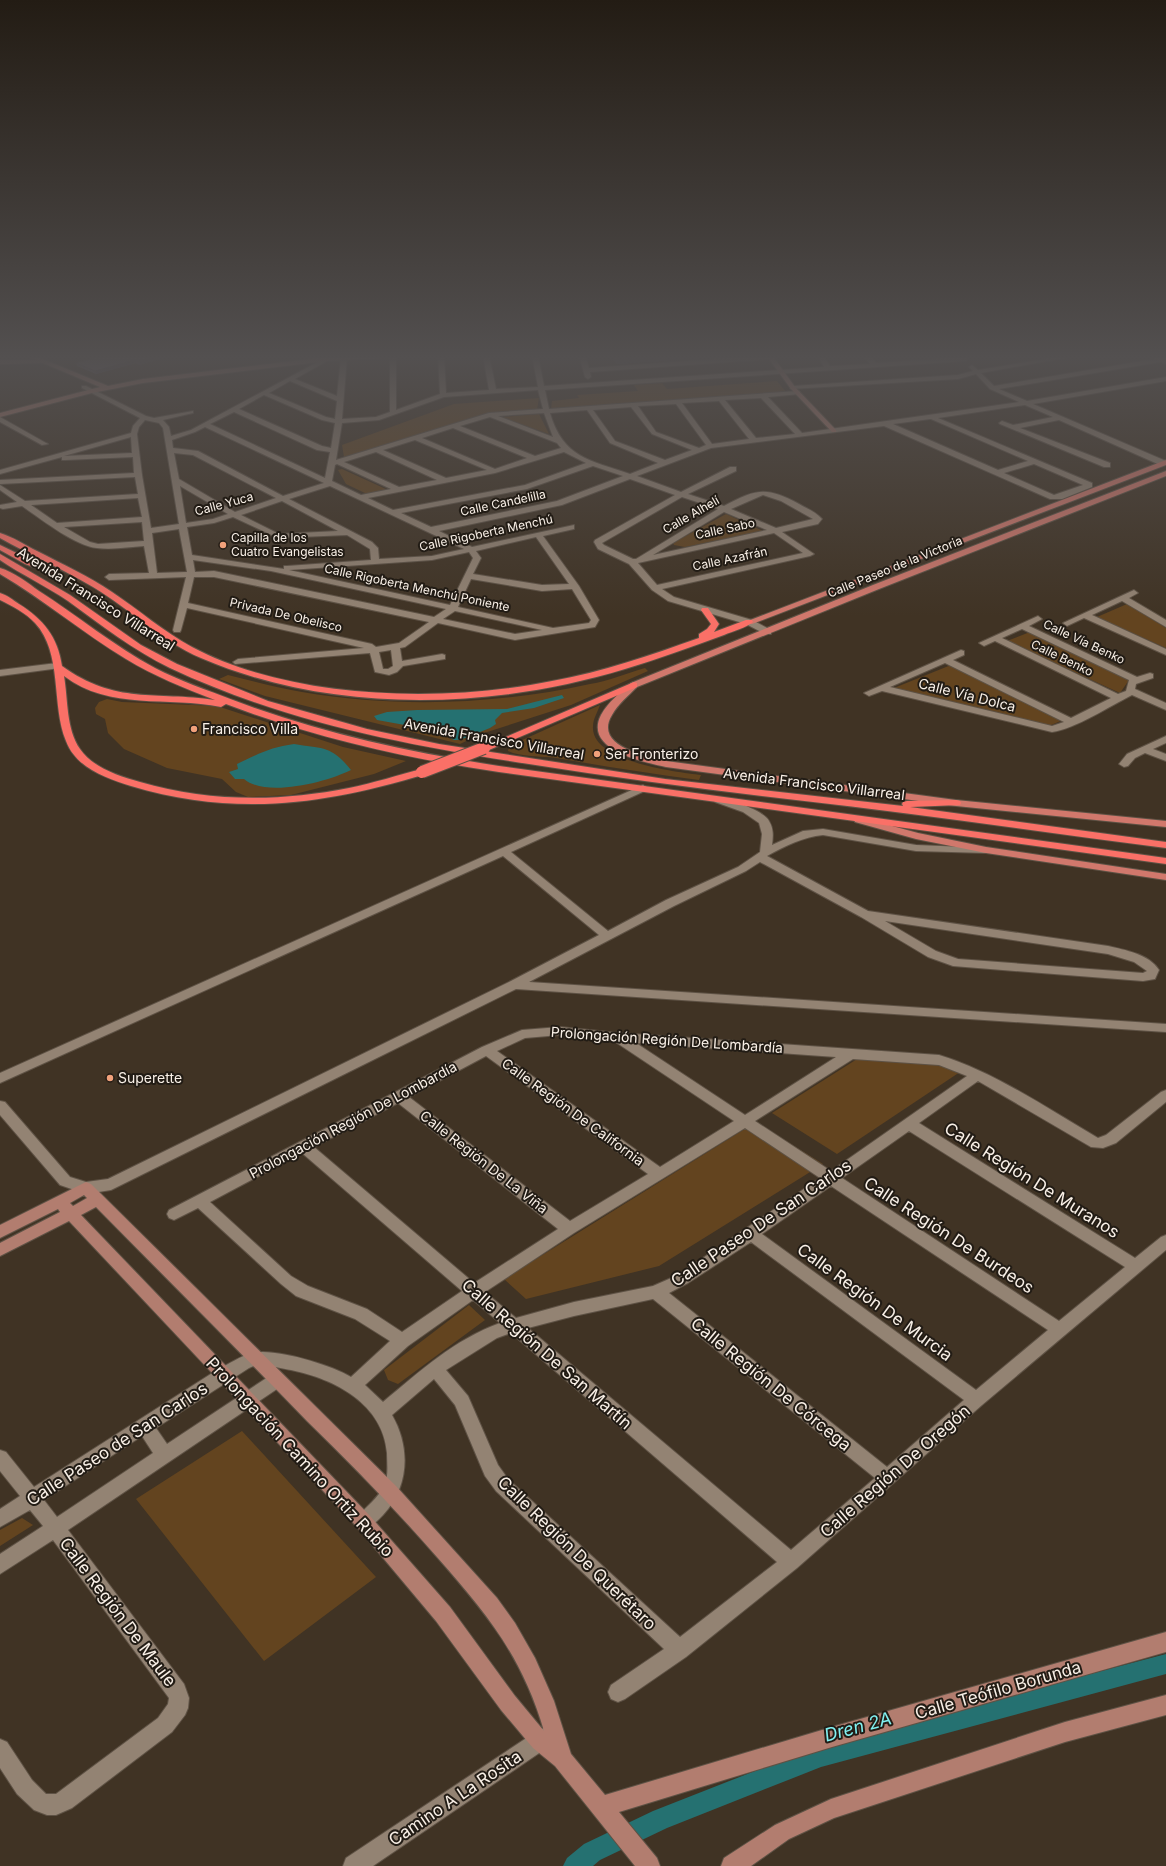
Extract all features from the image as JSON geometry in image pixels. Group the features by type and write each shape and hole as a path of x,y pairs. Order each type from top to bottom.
{"highway":[{"path":"0,535 110,595 158,631 203,656 259,677 296,686 333,691 423,696 497,693 595,675 686,646 749,622"},
{"path":"0,547 28,562 110,595"},
{"name":"Avenida Francisco Villarreal","path":"0,556 23,572 68,596 113,630 156,656 227,688 303,715 366,732 432,746 665,782 870,805 1166,845"},
{"name":"Avenida Francisco Villarreal","path":"0,571 42,596 114,647 141,664 172,680 265,715 356,742 399,751 516,770 719,800 1166,861"},
{"path":"2,597 38,622 46,632 53,646 64,720 71,742 79,755 97,769 135,785 198,799 238,802 278,802 357,790 385,784 422,772 485,748 634,685"},
{"path":"686,646 714,628 715,624 713,619 706,610"},
{"path":"57,666 82,684 106,693 129,698 213,703 265,715"},
{"path":"870,805 956,803"}],"main road":[{"name":"Calle Paseo de la Victoria","path":"749,622 1165,462"},
{"name":"Calle Paseo de la Victoria","path":"634,685 768,632 883,584 1166,473"},
{"path":"634,685 610,707 603,722 602,732 608,741 630,755 645,760 720,772 956,803 1166,824"},
{"path":"858,820 916,836 986,850 1166,877"}],"street":[{"path":"0,472 105,442"},
{"path":"135,442 138,475 148,531 148,543 153,575"},
{"path":"169,442 191,573 177,630"},
{"path":"241,442 328,484 360,497 471,549 477,558 452,609 439,620 395,648 379,650 379,672 392,671 397,668 399,664 442,657"},
{"path":"307,442 320,448 333,450"},
{"path":"328,484 334,463 333,450 334,442"},
{"path":"334,463 402,442"},
{"path":"425,442 495,471"},
{"path":"493,442 535,459"},
{"path":"560,442 565,449 594,463 680,495 724,509 775,531"},
{"path":"612,442 665,463"},
{"path":"676,442 698,450"},
{"path":"707,442 710,446"},
{"name":"Calle Candelilla","path":"430,530 559,503 710,446 744,442"},
{"path":"926,442 1053,497 1059,497 1087,486 1088,484 991,442"},
{"path":"1051,442 1107,464"},
{"path":"1117,442 1165,462"},
{"path":"360,497 495,471 565,449"},
{"path":"170,450 195,453 347,532 374,548 375,562"},
{"path":"376,450 446,481"},
{"path":"44,459 136,455"},
{"path":"998,473 1036,461"},
{"path":"334,463 397,489"},
{"path":"393,512 527,487 594,463"},
{"path":"733,470 680,495 598,542 601,547 636,561 655,588 671,599 749,622 768,632"},
{"path":"0,482 138,475"},
{"path":"176,481 235,515 278,536 347,532"},
{"name":"Calle Yuca","path":"148,531 200,524 235,515 328,484"},
{"path":"0,487 55,525 88,544 98,546 148,543"},
{"name":"Calle Alhelí","path":"636,561 724,509 757,494 772,495 815,516"},
{"path":"3,507 23,502 141,496"},
{"name":"Calle Sabo","path":"636,561 815,522 818,519 815,516"},
{"path":"55,525 146,519"},
{"name":"Calle Rigoberta Menchú","path":"214,574 432,558 571,527"},
{"name":"Calle Azafrán","path":"655,588 810,554 775,531"},
{"name":"Calle Rigoberta Menchú Poniente","path":"109,577 191,573 214,574 515,637 588,626 594,623 595,620 575,586 539,535"},
{"path":"666,544 683,551"},
{"name":"Calle Rigoberta Menchú Poniente","path":"188,557 269,569 558,631"},
{"path":"269,569 270,585"},
{"path":"468,576 542,588 575,586"},
{"path":"1067,623 1134,593"},
{"path":"1123,598 1166,624"},
{"name":"Privada De Obelisco","path":"184,605 379,650"},
{"path":"1084,615 1166,652"},
{"name":"Calle Vía Benko","path":"984,643 1038,620"},
{"name":"Calle Vía Benko","path":"1022,626 1136,680"},
{"name":"Calle Benko","path":"995,638 1118,698"},
{"path":"395,648 399,664"},
{"name":"Privada De Obelisco","path":"238,662 379,650"},
{"name":"Calle Vía Dolca","path":"869,693 961,653"},
{"name":"Calle Vía Dolca","path":"946,660 1072,722"},
{"path":"0,673 57,666"},
{"path":"1131,691 1131,683 1150,676"},
{"name":"Calle Vía Dolca","path":"881,688 1046,729 1059,728 1072,722"},
{"path":"1072,722 1131,691 1163,703"},
{"path":"1124,764 1131,756 1166,739"},
{"path":"1146,750 1166,758"},
{"path":"0,1078 643,788"},
{"path":"719,800 747,810 764,820 768,834 762,855"},
{"path":"0,1250 65,1208 111,1184 516,984 670,903 742,869 762,855 796,837 807,833 823,832 916,848 986,850"},
{"path":"504,852 607,936"},
{"path":"762,855 932,954 957,963 1143,977 1151,976 1153,970 1137,958 1108,950 865,914"},
{"path":"516,984 1166,1028"},
{"name":"Prolongación Región De Lombardía","path":"174,1214 487,1050 522,1034 533,1032 560,1031 619,1037 851,1054 915,1057 939,1060 956,1064 978,1075 1096,1143 1103,1143 1111,1139 1166,1094"},
{"name":"Calle Región De Burdeos","path":"619,1037 744,1122 1060,1330"},
{"name":"Calle Región De California","path":"487,1050 658,1173"},
{"path":"353,1385 402,1341 474,1291 569,1228 744,1122 851,1054"},
{"name":"Calle Paseo De San Carlos","path":"383,1414 434,1368 492,1333 513,1325 574,1309 656,1292 683,1279 751,1234 978,1075"},
{"name":"Calle Región De La Viña","path":"399,1096 569,1228"},
{"path":"0,1106 65,1181 92,1194 390,1492 432,1537 497,1612 515,1641 534,1676 547,1734"},
{"name":"Calle Región De Muranos","path":"909,1124 1136,1266"},
{"name":"Calle Región De San Martín","path":"304,1146 791,1562"},
{"path":"65,1181 65,1208"},
{"path":"200,1201 286,1280 302,1291 361,1314 379,1324 402,1341"},
{"path":"0,1232 65,1208"},
{"name":"Prolongación Camino Ortiz Rubio","path":"65,1208 364,1522 443,1614 508,1703 547,1734 562,1759 650,1866"},
{"name":"Calle Región De Murcia","path":"751,1234 976,1400"},
{"name":"Calle Región De Oregón","path":"618,1692 679,1650 791,1562 976,1400 1166,1241"},
{"name":"Calle Región De Córcega","path":"656,1292 887,1477"},
{"path":"256,1359 315,1368 353,1385 383,1414 393,1437 396,1453 396,1473 390,1492 364,1522"},
{"name":"Calle Paseo de San Carlos","path":"0,1520 224,1375 256,1359"},
{"name":"Calle Región De Querétaro","path":"434,1368 462,1401 491,1470 502,1485 679,1650"},
{"path":"0,1565 248,1401 277,1380"},
{"path":"145,1426 165,1456"},
{"name":"Calle Región De Maule","path":"0,1458 56,1529 177,1691 179,1698 178,1708 165,1725 65,1802 54,1806 39,1803 32,1796 0,1749"},
{"name":"Calle Teófilo Borunda","path":"601,1807 832,1737 1166,1642"},
{"path":"732,1866 782,1832 831,1809 1065,1732 1166,1705"},
{"name":"Camino A La Rosita","path":"354,1866 547,1734"}],"shaded area":[{"path":"350,442 393,442 344,457 342,445"},
{"path":"342,469 388,490 367,494 346,484 338,470"},
{"path":"726,514 763,531 685,547 674,545 673,543"},
{"path":"1127,604 1166,628 1166,648 1097,617"},
{"path":"1030,632 1129,680 1120,693 1007,641"},
{"path":"951,665 1063,720 1049,726 894,688"},
{"path":"645,668 648,671 571,705 481,734 460,744 265,696 219,679 228,675 302,692 338,697 410,702 446,702 482,700 554,691 604,681"},
{"path":"107,699 122,702 217,706 343,747 406,761 374,774 291,795 248,797 236,792 222,779 167,768 124,749 108,733 105,719 96,714 95,708 99,702"},
{"path":"600,705 593,726 596,738 605,748 620,757 637,763 655,768 701,775 699,780 645,773 556,758 525,755 508,751 509,746"},
{"path":"865,1054 966,1068 837,1154 772,1113"},
{"path":"756,1122 823,1164 659,1266 526,1299 504,1279"},
{"path":"469,1305 485,1320 398,1384 388,1380 384,1370"},
{"path":"242,1431 376,1577 264,1661 136,1499"},
{"path":"22,1518 33,1525 0,1546 0,1530"}],"water":[{"path":"562,695 564,698 534,708 502,713 495,720 496,724 490,728 460,740 454,740 438,731 377,720 374,716 387,712 417,710 507,709"},
{"path":"294,744 320,748 332,752 338,756 351,770 340,775 312,783 281,788 254,785 244,779 235,779 229,772 238,769 237,764 258,754 278,747"}],"waterway":[{"name":"Dren 2A","path":"575,1866 592,1852 661,1819 821,1756 1166,1664"}],"place":[{"name":"Capilla de los Cuatro Evangelistas","path":"223,545"},
{"name":"Francisco Villa","path":"194,729"},
{"name":"Ser Fronterizo","path":"597,754"},
{"name":"Superette","path":"110,1078"}]}
